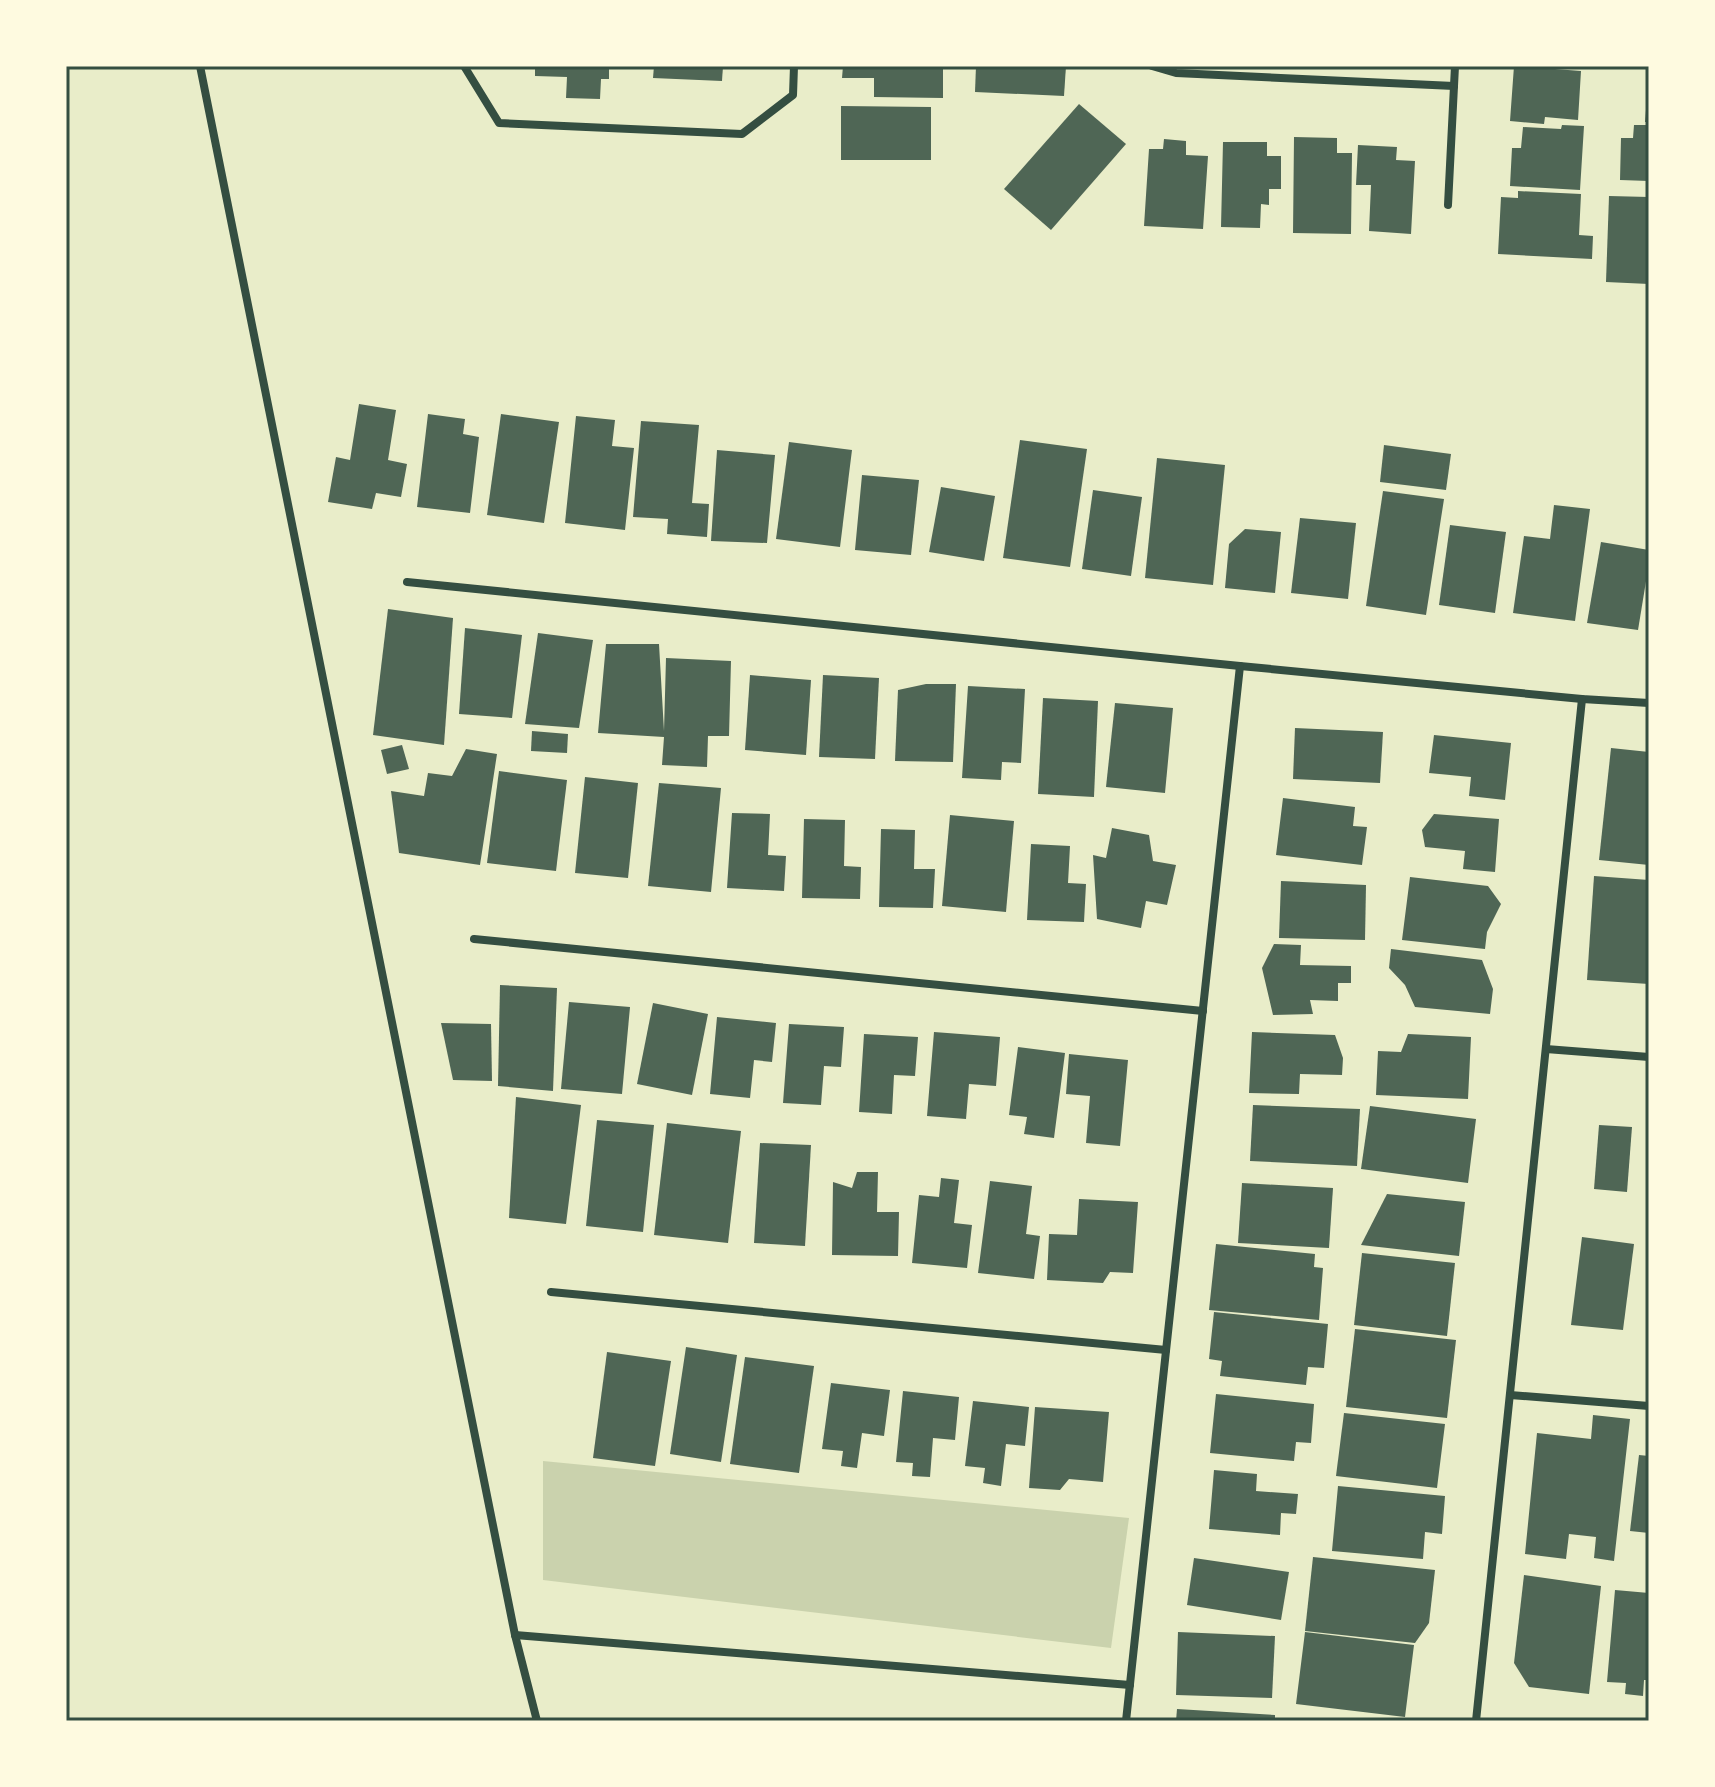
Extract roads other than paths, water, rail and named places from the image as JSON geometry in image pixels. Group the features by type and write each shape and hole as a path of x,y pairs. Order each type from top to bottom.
{"street":[{"path":"200,66 515,1635 537,1721"},
{"path":"464,66 499,123 742,134 793,95 794,66"},
{"path":"1152,66 1176,73 1454,86"},
{"path":"1448,205 1455,66"},
{"path":"407,582 1240,666 1649,703"},
{"path":"1126,1721 1240,666"},
{"path":"1476,1721 1582,699"},
{"path":"474,939 1203,1011"},
{"path":"1546,1049 1649,1057"},
{"path":"551,1292 1166,1350"},
{"path":"1510,1395 1649,1406"},
{"path":"515,1635 1130,1685"}]}
